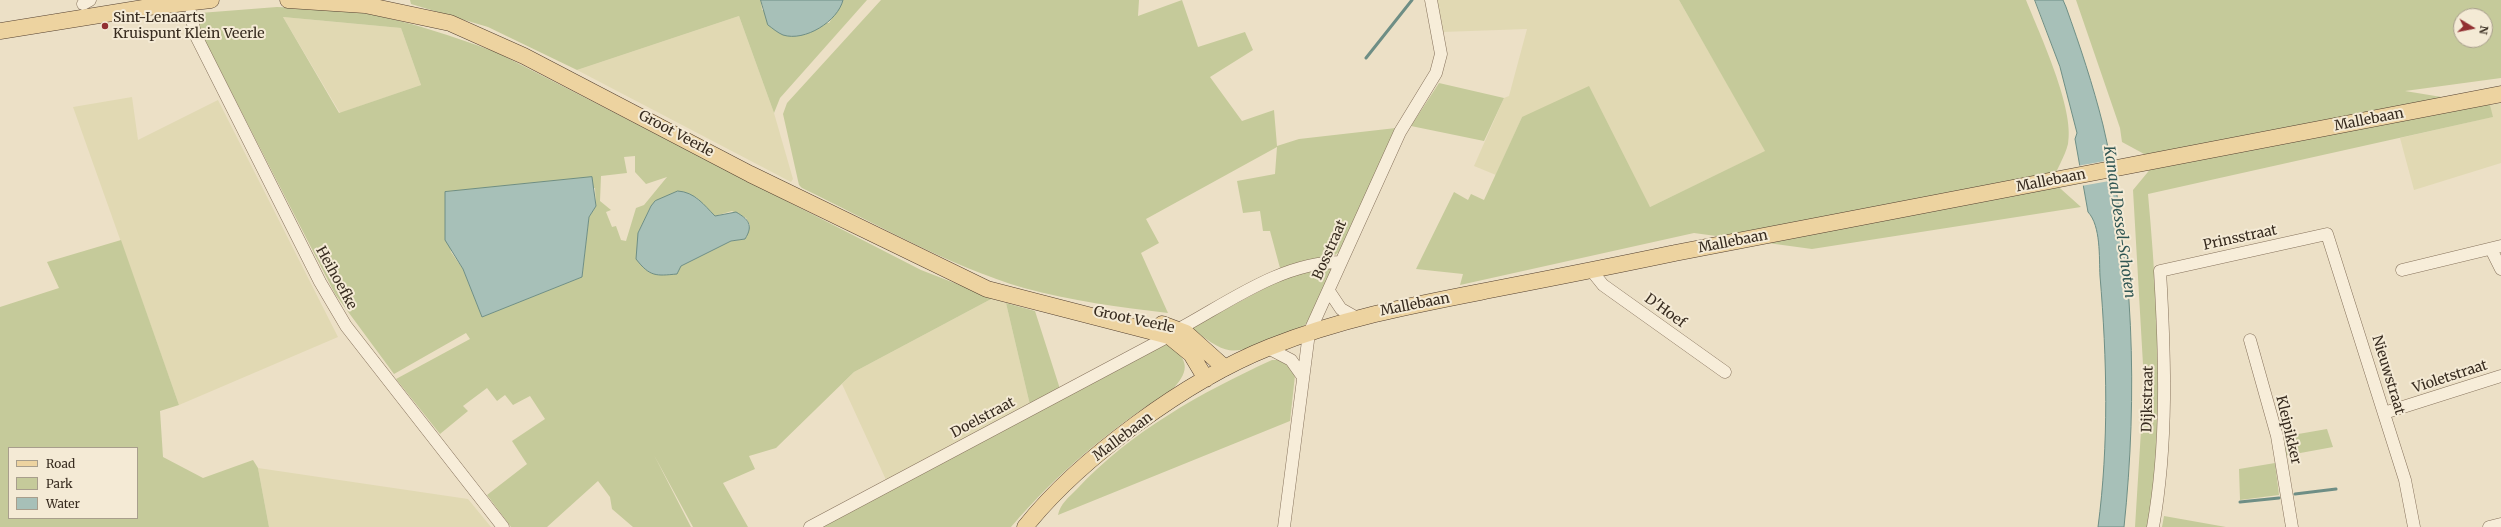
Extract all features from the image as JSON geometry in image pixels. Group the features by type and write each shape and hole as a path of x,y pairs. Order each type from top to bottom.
{"main road":[{"path":"0,31 149,3 211,0"},
{"name":"Groot Veerle","path":"288,0 365,5 450,23 524,56 750,174 987,289 1054,307 1160,332 1174,332 1204,347 1225,368"},
{"name":"Mallebaan","path":"1025,527 1041,507 1091,461 1136,425 1206,379 1225,368 1268,348 1355,317 2501,94"},
{"name":"Groot Veerle","path":"1174,332 1191,354 1206,379"}],"street":[{"name":"Bosstraat","path":"1284,527 1309,333 1400,132 1436,73 1440,54 1431,0"},
{"name":"Heihoefke","path":"191,14 195,34 320,282 342,319 503,527"},
{"name":"Prinsstraat","path":"2160,271 2328,234"},
{"name":"Nieuwstraat","path":"2328,234 2405,480 2414,527"},
{"path":"2402,270 2496,248 2501,269"},
{"name":"Doelstraat","path":"810,527 1282,273 1321,262 1341,262"},
{"name":"D'Hoef","path":"1591,270 1603,285 1724,372"},
{"name":"Dijkstraat","path":"2154,527 2162,482 2164,347 2160,271"},
{"path":"1329,291 1341,309 1355,317"},
{"name":"Kleipikker","path":"2250,340 2276,436 2292,527"},
{"path":"1268,348 1291,360 1303,377"},
{"name":"Violetstraat","path":"2384,413 2501,376"},
{"path":"2490,527 2501,524"}],"shaded area":[{"path":"1437,0 1679,0 1766,151 1650,207 1522,117 1496,175 1474,166 1504,98 1509,96 1527,29 1442,32"},
{"path":"739,16 774,113 793,179 791,182 577,70"},
{"path":"283,17 401,28 421,85 340,113"},
{"path":"132,97 138,140 218,100 338,337 179,405 73,107"},
{"path":"2501,103 2501,163 2414,190 2400,138 2492,117 2490,105"},
{"path":"993,298 1006,303 1030,405 887,482 842,384 854,372"},
{"path":"258,468 468,499 491,527 269,527"}],"green space":[{"path":"410,0 761,0 762,10 829,23 843,0 867,0 780,98 774,113 739,16 577,70 488,27 411,4"},
{"path":"881,0 1139,0 1138,16 1182,0 1198,47 1245,32 1253,50 1210,77 1242,121 1274,110 1277,146 1299,139 1396,128 1340,251 1335,255 1280,268 1270,231 1263,231 1260,211 1243,213 1237,181 1275,174 1277,147 1146,219 1159,243 1141,253 1168,313 1096,303 1042,293 996,279 940,256 802,188 799,185 783,114 787,103"},
{"path":"1679,0 2026,0 2055,72 2069,129 2067,149 2052,181 2081,207 1812,249 1694,233 1460,285 1463,274 1416,269 1454,192 1468,200 1471,194 1484,200 1522,117 1589,86 1650,207 1765,151"},
{"path":"2076,0 2501,0 2501,78 2405,91 2490,105 2493,117 2148,194 2155,281 2158,369 2156,465 2149,527 2135,527 2144,382 2133,190 2157,161 2122,142 2120,128"},
{"path":"277,7 341,10 401,21 439,32 496,52 921,270 993,298 854,372 776,448 749,456 755,469 723,483 748,527 693,527 654,455 691,527 633,527 612,509 610,497 598,481 547,527 511,527 487,495 527,464 512,441 545,419 530,396 513,405 505,395 497,401 487,388 463,406 468,411 440,434 396,379 470,339 466,333 394,374 335,294 200,31 198,22 200,13","holes":["283,17 401,28 421,85 339,113","635,156 635,172 646,184 667,177 644,205 636,208 626,241 621,240 616,226 612,227 606,212 611,210 600,201 601,176 627,173 624,157","595,188 596,206 589,217 582,277 482,317 463,269 451,252 445,212 445,192","696,197 715,216 732,211 746,218 750,225 745,239 731,241 681,266 638,233 651,206"]},
{"path":"1439,83 1504,98 1484,141 1411,126"},
{"path":"121,240 179,405 160,411 163,457 203,478 253,460 258,468 269,527 0,527 0,307 59,288 47,262"},
{"path":"1319,267 1333,268 1310,319 1300,328 1250,347 1240,350 1232,350 1224,349 1215,345 1191,328 1286,277"},
{"path":"1006,303 1035,311 1060,389 1030,405"},
{"path":"1167,343 1179,354 1185,364 1183,376 1179,382 1173,389 1128,419 1086,452 1047,488 1011,527 822,527"},
{"path":"1272,360 1280,360 1293,367 1295,375 1290,421 1058,515 1065,501 1098,468 1120,449 1168,415 1219,386"},
{"path":"2327,429 2333,447 2284,456 2281,437"},
{"path":"2275,463 2279,495 2240,500 2239,469"},
{"path":"2164,516 2226,527 2162,527"}],"water":[{"path":"761,0 843,0 840,8 828,22 810,33 792,36 783,35 768,25"},
{"name":"Kanaal Dessel-Schoten","path":"2035,0 2063,0 2095,95 2113,174 2127,275 2132,376 2131,427 2124,527 2098,527 2102,496 2106,402 2104,339 2097,233 2092,218 2088,212 2075,139 2077,133 2060,67"},
{"path":"592,177 596,206 589,217 582,277 482,317 463,269 445,240 445,192"},
{"path":"678,191 694,196 715,216 736,212 744,217 748,223 748,234 745,239 731,241 681,266 677,274 654,274 645,269 636,259 638,233 655,201"}],"pier":[{"path":"2111,160 2115,180 2081,186 2077,166"}],"waterway":[{"path":"1366,58 1412,0"},
{"path":"2295,494 2336,489"},
{"path":"2240,502 2279,498"}],"place":[{"name":"Sint-Lenaarts Kruispunt Klein Veerle","path":"105,26"}]}
